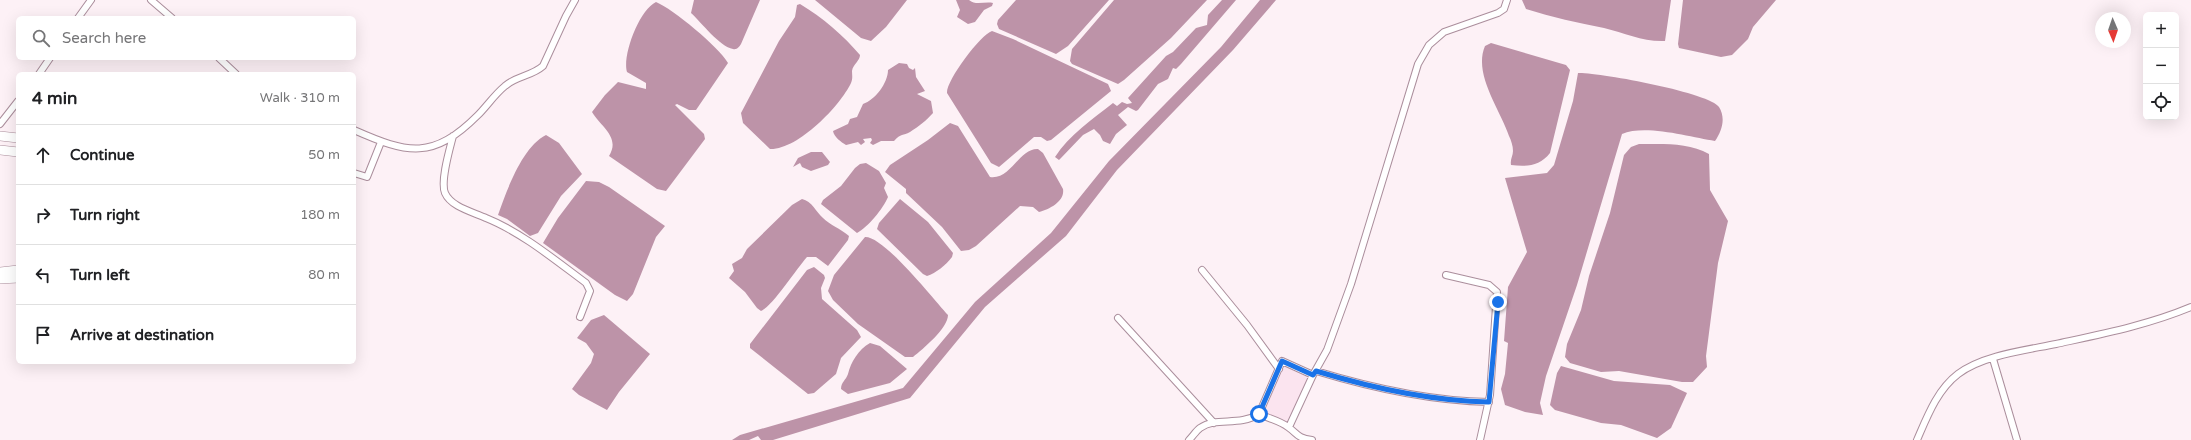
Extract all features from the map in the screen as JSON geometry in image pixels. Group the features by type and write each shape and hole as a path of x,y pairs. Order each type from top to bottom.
{"main road":[{"path":"0,136 16,138"},
{"path":"0,150 16,152"},
{"path":"0,272 16,270"},
{"path":"0,279 16,278"}],"street":[{"path":"79,16 91,0"},
{"path":"151,0 170,16"},
{"path":"356,131 381,142 406,149 440,145 478,115 506,85 537,71 543,66 575,0"},
{"path":"1289,427 1314,373 1327,350 1351,284 1418,64 1428,45 1444,32 1498,13 1504,9 1507,0"},
{"path":"40,72 49,60"},
{"path":"221,60 234,72"},
{"path":"0,124 16,104"},
{"path":"453,136 444,182 444,192 448,198 460,207 496,222 521,236 586,283 590,291 580,317"},
{"path":"356,174 367,177 381,142"},
{"path":"1202,270 1247,325 1279,369"},
{"path":"1446,275 1489,285 1498,292 1496,338 1489,402 1480,440"},
{"path":"1916,440 1933,404 1957,375 1969,367 1993,359 2137,326 2191,307"},
{"path":"1118,318 1214,423"},
{"path":"1993,359 2016,440"},
{"path":"1189,440 1200,428 1218,421 1238,422 1252,418 1259,414 1282,361 1314,373 1414,395 1449,401 1489,402"},
{"path":"1259,414 1289,427 1293,433 1305,439 1312,440"}],"shaded area":[{"path":"694,0 760,0 741,44 738,48 734,49 722,44 691,13"},
{"path":"815,0 907,0 886,27 871,41 861,38"},
{"path":"956,0 969,0 975,3 993,3 992,6 984,10 975,22 968,24 957,17 960,10"},
{"path":"1016,0 1109,0 1068,46 1056,54 999,29 997,24 998,20"},
{"path":"1114,0 1207,0 1171,38 1118,84 1072,64 1070,61 1072,49"},
{"path":"1222,0 1236,0 1181,64 1176,69 1173,68 1168,79 1158,84 1138,110 1136,111 1128,107 1118,115 1127,125 1116,134 1110,144 1103,141 1094,129 1083,135 1059,160 1055,157 1074,134 1113,103 1117,106 1122,102 1127,104 1132,103 1128,98 1166,56 1173,52 1196,28 1207,25 1208,15"},
{"path":"1260,0 1276,0 1233,50 1117,170 1066,236 985,307 910,398 773,440 761,440 758,436 749,440 732,440 740,435 903,388 975,302 1051,233 1109,161 1221,47"},
{"path":"1522,0 1671,0 1665,41 1657,41 1642,39 1526,9"},
{"path":"1683,0 1776,0 1753,27 1748,39 1732,55 1721,57 1679,48 1678,44"},
{"path":"656,2 673,12 695,29 723,56 728,63 696,110 689,110 677,104 675,105 704,134 705,139 666,191 657,189 609,156 613,143 611,137 592,112 605,95 618,82 646,89 646,83 627,72 627,55 629,45 638,23 650,7"},
{"path":"800,4 840,34 854,48 860,57 852,71 851,83 846,92 828,114 805,135 781,147 770,149 743,123 741,113 779,41 795,17 797,5"},
{"path":"992,31 1013,39 1108,84 1111,91 1051,140 1047,141 1041,137 1034,137 999,167 991,163 947,93 952,79 972,49"},
{"path":"1491,43 1566,65 1570,70 1550,153 1542,161 1533,165 1511,165 1513,151 1512,143 1489,91 1482,68 1482,57 1485,46"},
{"path":"899,63 907,64 909,68 913,70 915,68 916,77 925,91 917,94 931,101 933,113 916,128 896,138 894,141 881,141 873,145 870,143 872,140 871,138 863,139 865,142 861,145 858,142 846,145 836,137 833,131 848,124 850,119 857,117 863,104 872,99 880,90 886,80 888,70"},
{"path":"1578,73 1607,76 1653,84 1696,96 1711,101 1719,107 1723,120 1720,133 1715,141 1668,132 1643,130 1622,134 1577,285 1546,376 1540,403 1543,415 1525,412 1505,405 1501,389 1505,374 1508,343 1504,341 1508,287 1527,252 1505,178 1547,173 1554,165 1573,101"},
{"path":"950,123 958,126 990,177 997,177 1004,174 1025,153 1038,149 1043,153 1063,189 1062,197 1052,207 1039,212 1033,207 1020,206 976,246 969,250 961,251 942,227 906,193 906,189 885,172 890,165 928,140"},
{"path":"546,135 559,143 582,174 561,196 538,233 530,236 507,219 498,215 516,170 530,149 537,141"},
{"path":"1639,144 1666,144 1692,147 1709,154 1710,190 1728,221 1718,263 1706,356 1707,367 1693,382 1682,382 1619,371 1601,372 1570,363 1565,357 1567,344 1581,310 1589,276 1610,213 1624,155 1631,147"},
{"path":"811,152 822,152 830,162 828,165 811,171 802,167 800,163 793,167 798,158"},
{"path":"866,163 879,171 886,183 884,188 888,197 883,207 875,217 866,227 857,233 821,204 823,200 841,186 855,168 860,164"},
{"path":"586,181 599,182 609,187 665,226 656,237 633,294 627,301 615,295 543,243 558,218"},
{"path":"802,199 809,202 820,216 849,236 848,240 828,266 816,257 807,257 778,295 766,308 761,311 745,292 729,278 734,271 732,264 742,258 747,249 792,205"},
{"path":"900,199 928,222 953,253 952,257 944,266 927,276 923,274 877,229 879,223"},
{"path":"865,237 873,239 896,257 921,283 948,315 947,320 940,332 913,357 905,357 858,324 833,300 828,291 834,275"},
{"path":"814,267 824,275 825,278 821,288 822,299 857,330 861,337 841,358 836,374 814,393 808,394 750,348 750,344 807,270"},
{"path":"604,315 650,354 619,392 607,410 579,395 572,389 591,363 594,354 586,343 577,338 591,320"},
{"path":"870,343 880,346 907,369 890,383 848,394 841,389 842,385 856,357 862,349"},
{"path":"1282,361 1313,375 1289,427 1259,414"},
{"path":"1561,366 1614,381 1670,385 1687,393 1671,428 1657,438 1621,425 1601,423 1555,410 1550,405 1557,373"}],"route":[{"path":"1259,414 1282,361 1313,375 1316,371 1363,384 1449,401 1489,402 1496,338 1498,302"}]}
